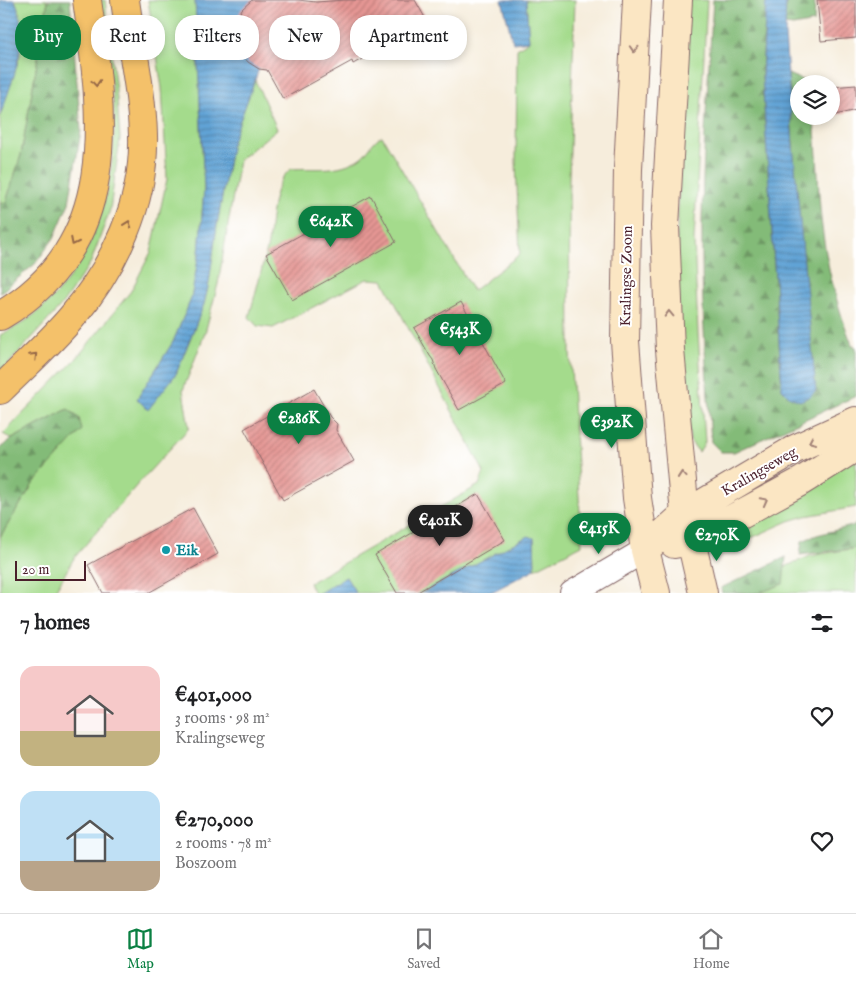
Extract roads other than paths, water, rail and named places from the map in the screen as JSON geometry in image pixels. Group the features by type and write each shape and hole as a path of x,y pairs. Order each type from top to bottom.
{"highway":[{"path":"0,316 17,306 59,266 74,244 92,194 99,152 99,110 87,0"},
{"path":"0,390 72,316 102,276 128,224 141,171 144,136 125,0"}],"main road":[{"name":"Kralingse Zoom","path":"637,0 628,169 625,341 637,498 645,550 656,593"},
{"path":"678,0 665,226 670,350 685,514 703,593"},
{"name":"Kralingseweg","path":"645,550 685,514 795,449 856,421"},
{"name":"Kralingseweg","path":"645,550 691,541 800,482 856,447"}],"street":[{"name":"Kralingseweg","path":"572,593 645,550"}],"water":[{"path":"0,0 15,0 19,15 15,15 15,60 18,60 0,116"},
{"path":"195,0 253,0 239,15 196,15"},
{"path":"502,0 526,0 529,41 513,43"},
{"path":"766,0 786,0 785,34 790,125 792,125 816,391 800,401 790,397 782,389 762,75"},
{"path":"198,60 246,60 259,69 232,142 204,304 176,374 148,410 137,399 173,342 191,299 199,254 204,188"},
{"path":"528,536 534,538 535,569 490,593 421,593"},
{"path":"346,577 356,593 319,593"}],"place":[{"name":"Eik","path":"166,550"}]}
